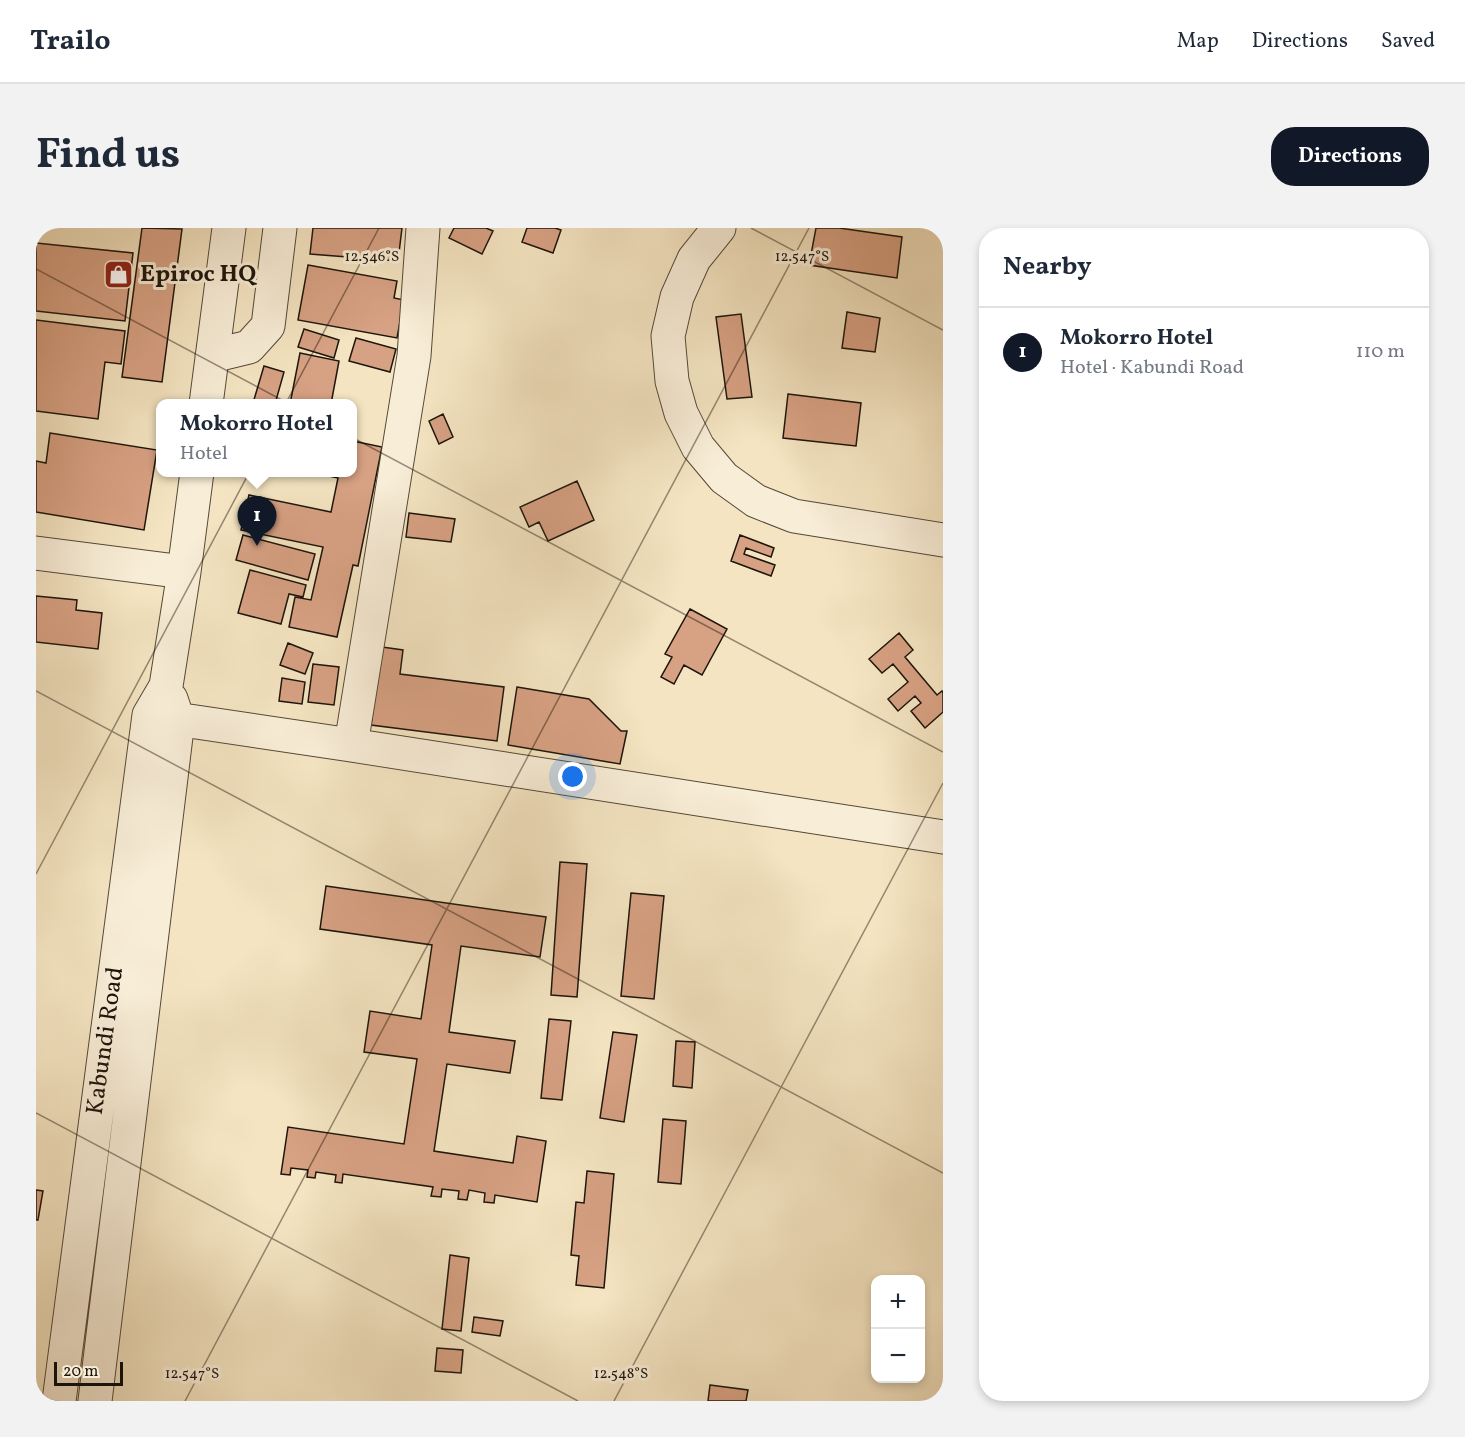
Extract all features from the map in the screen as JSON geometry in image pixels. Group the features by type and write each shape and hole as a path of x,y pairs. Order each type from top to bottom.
{"street":[{"path":"207,399 229,228"},
{"path":"213,356 249,348 268,326 280,228"},
{"path":"351,745 414,356 423,228"},
{"path":"719,228 694,259 677,297 668,336 672,381 681,413 698,447 724,478 756,501 794,516 943,540"},
{"name":"Kabundi Road","path":"95,1401 166,686 196,477"},
{"path":"36,553 184,572"},
{"path":"164,717 943,837"},
{"name":"Kabundi Road","path":"59,1401 164,717"}],"building":[{"path":"142,228 182,229 162,382 122,377"},
{"path":"313,228 402,228 398,261 310,254"},
{"path":"454,228 486,228 493,231 482,254 449,238"},
{"path":"527,228 561,230 553,253 522,242"},
{"path":"816,228 839,228 902,237 897,278 809,265"},
{"path":"36,243 133,253 125,321 36,311"},
{"path":"308,265 397,281 394,298 404,300 397,338 298,320"},
{"path":"847,312 880,318 875,352 842,348"},
{"path":"741,314 752,397 727,399 716,317"},
{"path":"36,320 125,331 121,364 105,362 98,419 36,411"},
{"path":"304,329 339,340 334,358 298,347"},
{"path":"356,338 396,349 390,372 349,361"},
{"path":"300,353 339,361 332,399 291,399"},
{"path":"264,366 284,372 276,399 254,399"},
{"path":"788,394 861,403 856,446 783,438"},
{"path":"443,414 453,437 439,444 429,421"},
{"path":"50,433 156,450 144,530 36,512 36,461 46,463"},
{"path":"357,442 382,447 358,566 353,565 337,637 289,627 295,597 311,600 323,547 241,530 249,495 331,512 338,478 334,477 357,477"},
{"path":"577,481 594,520 548,541 539,522 529,527 520,507"},
{"path":"409,513 455,519 451,542 406,537"},
{"path":"243,535 315,554 308,580 236,560"},
{"path":"740,535 774,548 771,557 746,548 744,554 775,565 771,576 731,561"},
{"path":"250,570 306,585 303,597 289,594 281,624 238,613"},
{"path":"36,596 77,600 76,610 102,613 98,649 36,642"},
{"path":"690,609 727,629 702,675 684,665 674,684 661,677 672,657 665,654"},
{"path":"899,633 913,650 905,657 937,695 942,691 943,693 943,712 925,728 911,711 921,703 915,696 898,711 888,699 908,682 893,664 882,673 869,659"},
{"path":"288,643 313,653 305,674 280,665"},
{"path":"382,647 403,650 400,674 504,687 497,741 371,725"},
{"path":"313,664 339,667 334,705 308,702"},
{"path":"282,678 305,682 302,704 279,701"},
{"path":"517,687 589,699 621,731 627,731 620,764 508,745"},
{"path":"560,862 587,864 577,997 551,995"},
{"path":"326,886 546,917 540,957 461,946 449,1032 515,1041 510,1073 447,1064 434,1151 513,1163 517,1136 546,1141 537,1202 495,1195 494,1203 484,1202 485,1193 469,1190 467,1200 458,1199 459,1191 442,1189 441,1197 431,1196 433,1187 343,1174 342,1183 335,1182 336,1175 316,1172 315,1178 307,1177 308,1170 291,1168 290,1175 281,1174 288,1127 404,1144 417,1059 364,1052 370,1011 421,1019 432,945 320,929"},
{"path":"631,893 664,896 654,999 621,996"},
{"path":"549,1019 571,1021 562,1100 541,1098"},
{"path":"613,1032 637,1035 624,1122 600,1118"},
{"path":"676,1041 695,1042 692,1088 673,1086"},
{"path":"663,1119 686,1121 681,1184 658,1182"},
{"path":"587,1171 614,1174 604,1288 576,1285 579,1256 571,1255 576,1202 584,1203"},
{"path":"36,1190 43,1191 38,1220 36,1220"},
{"path":"450,1255 469,1258 461,1331 442,1329"},
{"path":"474,1317 503,1321 500,1336 472,1332"},
{"path":"437,1348 463,1350 461,1373 435,1371"},
{"path":"710,1385 748,1390 746,1401 708,1401"}],"place":[{"name":"Epiroc HQ","path":"119,275"},
{"name":"Mokorro Hotel","path":"257,546"}]}
